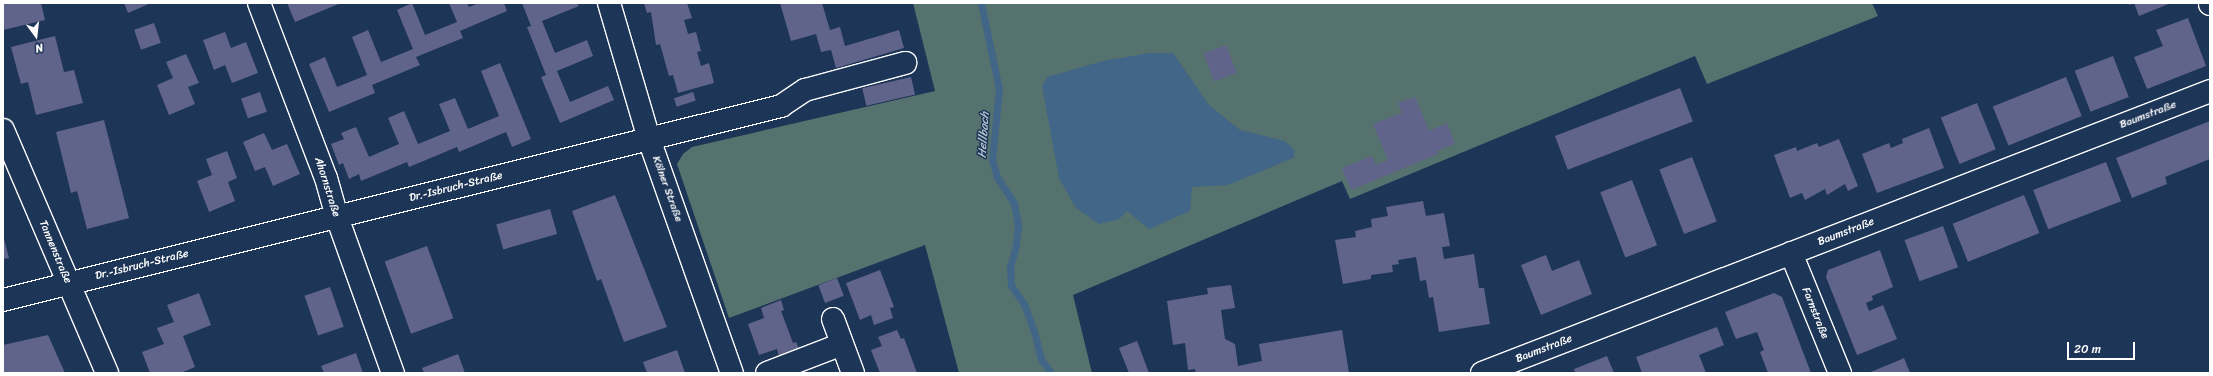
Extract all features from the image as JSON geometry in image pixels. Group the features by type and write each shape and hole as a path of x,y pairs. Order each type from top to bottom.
{"street":[{"name":"Ahornstraße","path":"258,3 326,178 337,217 393,373"},
{"name":"Kölner Straße","path":"609,3 649,139 732,373"},
{"name":"Dr.-Isbruch-Straße","path":"3,300 781,106 805,90 905,63"},
{"name":"Baumstraße","path":"1482,373 2210,91"},
{"name":"Tannenstraße","path":"3,130 107,373"},
{"name":"Farnstraße","path":"1791,253 1840,373"},
{"path":"833,319 853,373"},
{"path":"767,373 842,344"}],"green space":[{"path":"913,3 1872,3 1878,16 1707,84 1695,56 1350,199 1342,181 1073,295 1092,373 959,373 925,245 729,318 677,164 683,154 692,147 935,91"}],"water":[{"path":"1150,53 1173,53 1209,105 1240,130 1285,141 1295,151 1293,158 1228,185 1192,187 1190,211 1149,229 1127,211 1119,219 1099,224 1076,208 1059,178 1042,86 1047,77 1103,61"}],"building":[{"path":"3,3 41,3 45,20 3,30"},
{"path":"124,3 151,3 128,13"},
{"path":"287,3 341,3 295,22"},
{"path":"412,3 425,35 457,22 449,3 467,3 469,7 479,3 504,3 507,11 460,31 463,38 416,57 420,65 372,85 375,93 329,112 309,64 325,57 337,87 367,75 352,37 368,30 381,62 413,49 397,10"},
{"path":"522,3 577,3 579,6 542,21 555,53 587,40 593,56 557,71 570,102 608,86 614,100 560,123 541,77 546,75 527,27 531,26"},
{"path":"644,3 687,3 692,18 684,20 688,34 696,32 701,51 697,52 701,66 709,63 714,83 678,93 673,75 669,76 660,44 656,45 651,12 647,13"},
{"path":"780,3 822,3 830,30 840,27 845,46 899,30 904,48 836,68 831,50 821,52 816,34 791,41"},
{"path":"2134,3 2171,3 2139,16"},
{"path":"2188,18 2206,66 2147,89 2134,57 2163,46 2156,30"},
{"path":"154,23 161,43 141,50 134,30"},
{"path":"225,32 231,48 246,42 258,73 232,83 225,65 214,70 203,40"},
{"path":"55,36 64,72 74,70 83,103 36,115 28,82 21,84 11,47"},
{"path":"1226,45 1237,73 1214,82 1204,54"},
{"path":"186,54 199,83 188,87 195,104 169,115 157,85 173,78 166,62"},
{"path":"2113,56 2129,97 2090,112 2075,71"},
{"path":"500,63 531,139 512,147 506,132 459,152 457,147 409,167 407,162 361,181 359,174 349,179 343,163 339,165 331,144 344,139 341,133 356,127 369,157 399,144 388,118 404,111 418,144 450,131 439,104 455,98 468,129 499,116 481,71"},
{"path":"911,77 915,95 866,106 862,88"},
{"path":"2066,77 2082,116 2008,146 1993,107"},
{"path":"1680,88 1693,122 1568,170 1555,136"},
{"path":"260,92 267,112 248,118 241,99"},
{"path":"693,92 696,101 677,107 674,98"},
{"path":"1415,97 1429,131 1447,123 1455,144 1437,151 1438,154 1351,190 1342,168 1372,156 1376,165 1388,160 1373,124 1402,113 1398,103"},
{"path":"1977,103 1996,149 1960,164 1941,118"},
{"path":"104,120 129,218 87,229 77,191 71,193 56,132"},
{"path":"2210,121 2210,159 2165,177 2167,184 2132,198 2116,158"},
{"path":"1929,128 1944,168 1877,193 1862,154 1889,143 1891,148 1903,143 1902,139"},
{"path":"264,133 272,150 287,144 300,174 273,186 265,167 255,171 243,142"},
{"path":"1839,139 1858,186 1848,191 1845,184 1827,195 1825,189 1805,200 1802,193 1790,198 1774,155 1796,147 1797,151 1817,143 1819,147"},
{"path":"227,151 237,178 228,182 235,201 209,212 197,181 212,175 206,159"},
{"path":"1692,157 1717,221 1684,234 1659,170"},
{"path":"2106,162 2121,201 2048,229 2033,190"},
{"path":"1632,180 1657,245 1625,258 1600,192"},
{"path":"615,195 667,327 624,342 601,279 597,281 572,211"},
{"path":"2024,195 2039,233 1968,262 1953,224"},
{"path":"1423,201 1426,216 1444,213 1450,246 1442,247 1444,259 1474,254 1479,288 1484,288 1490,324 1439,332 1433,297 1429,298 1426,280 1420,281 1416,257 1398,260 1399,264 1392,265 1393,272 1371,275 1371,279 1343,284 1335,240 1356,237 1355,231 1372,227 1371,219 1388,216 1386,207"},
{"path":"550,209 557,234 503,249 496,224"},
{"path":"1943,226 1958,267 1920,281 1904,240"},
{"path":"3,235 9,258 3,259"},
{"path":"427,246 453,318 411,334 385,261"},
{"path":"1880,250 1893,287 1872,296 1873,300 1866,303 1869,311 1883,305 1897,339 1857,355 1826,277 1828,270"},
{"path":"1546,255 1552,271 1579,260 1592,294 1541,315 1521,265"},
{"path":"880,270 894,307 890,308 893,318 874,325 871,315 860,320 846,283"},
{"path":"837,278 844,296 825,303 818,285"},
{"path":"1231,285 1235,308 1221,310 1225,339 1235,344 1238,366 1262,361 1259,344 1342,330 1349,373 1196,373 1195,369 1188,370 1185,343 1173,345 1167,301 1208,294 1207,288"},
{"path":"330,287 344,327 318,336 304,296"},
{"path":"199,293 211,325 183,336 195,367 181,373 150,373 142,352 164,344 157,328 174,322 167,305"},
{"path":"1774,293 1782,297 1811,373 1768,373 1760,352 1764,350 1757,332 1736,339 1725,312"},
{"path":"781,300 784,310 781,311 793,343 796,342 800,351 780,359 777,349 759,355 748,324 764,318 761,308"},
{"path":"1717,327 1724,345 1699,355 1706,373 1642,373 1636,357"},
{"path":"897,330 901,339 904,338 917,373 880,373 871,350 882,346 878,337"},
{"path":"48,335 65,373 3,373 3,345"},
{"path":"1137,341 1149,373 1129,373 1119,348"},
{"path":"677,350 685,373 647,373 643,362"},
{"path":"356,353 363,373 324,373 321,366"},
{"path":"458,354 465,373 424,373 422,368"},
{"path":"1607,356 1614,373 1575,373 1574,369"},
{"path":"1904,358 1910,373 1868,373 1895,362"}],"waterway":[{"name":"Hellbach","path":"981,3 999,89 992,160 997,177 1014,203 1018,225 1016,245 1010,267 1011,285 1024,304 1034,331 1041,359 1051,373"}]}
